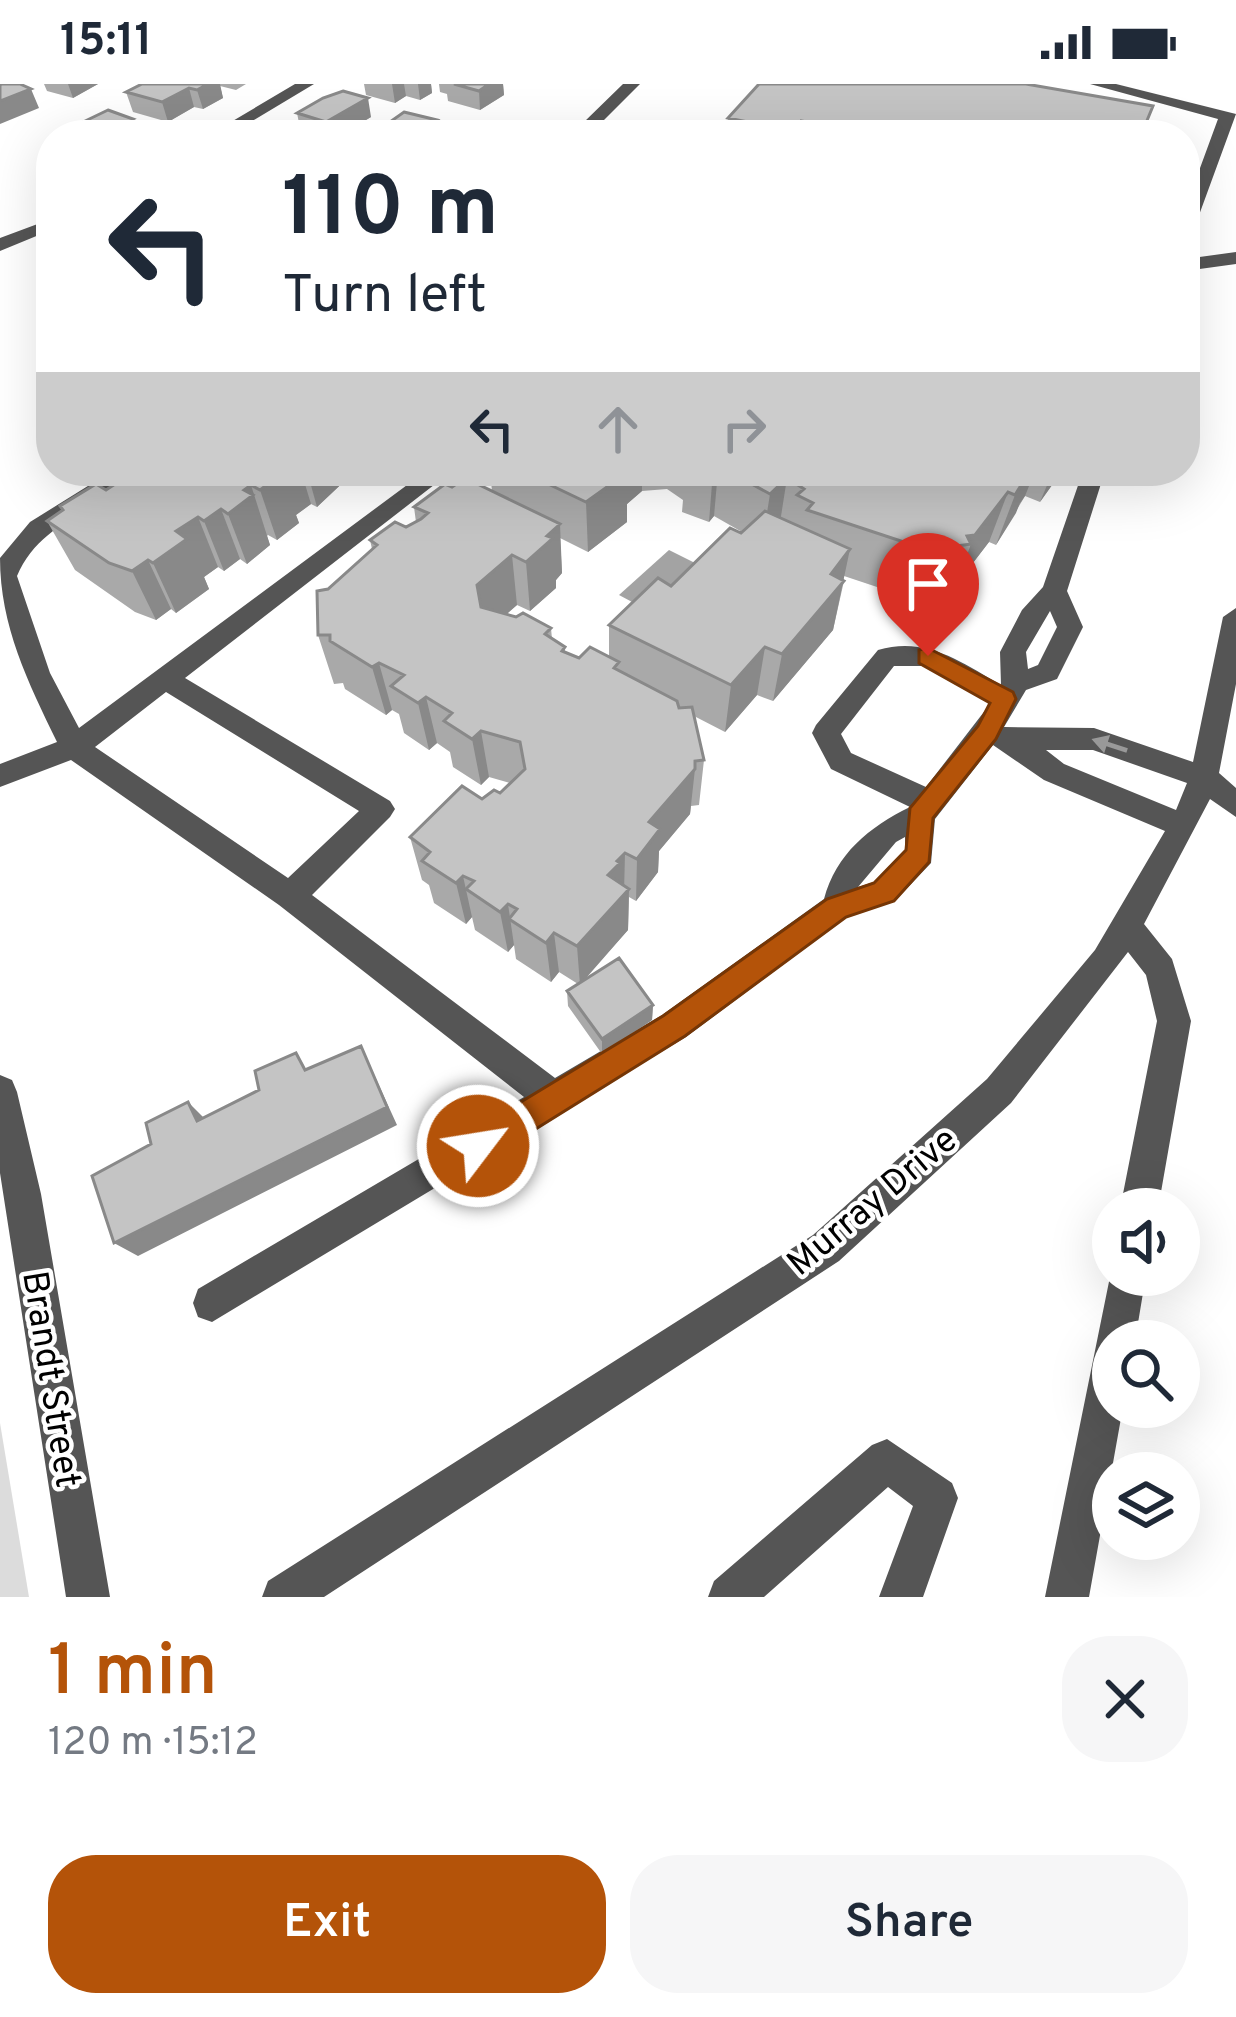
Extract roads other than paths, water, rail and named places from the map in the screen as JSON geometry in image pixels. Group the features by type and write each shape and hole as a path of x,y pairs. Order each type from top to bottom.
{"street":[{"path":"243,120 306,84"},
{"path":"595,120 632,84"},
{"path":"1098,84 1233,115 1200,196"},
{"path":"0,245 36,230"},
{"path":"1200,263 1236,258"},
{"path":"105,486 36,531 16,550 5,576 37,673 74,747 290,896 556,1100"},
{"path":"0,776 74,747 421,486"},
{"path":"837,908 844,878 885,833 925,809 999,736 1013,652 1031,616 1054,591 1089,486"},
{"path":"925,809 842,761 826,733 887,657 928,656 1010,691 1048,672 1070,627 1054,591"},
{"name":"Murray Drive","path":"284,1597 826,1247 999,1091 1070,1009 1128,928 1184,826 1204,777 1236,616"},
{"path":"1021,637 1059,649"},
{"path":"165,679 380,809 290,896"},
{"path":"999,736 1094,739 1204,777 1236,805"},
{"path":"999,736 1054,772 1184,826"},
{"path":"212,1303 674,1026 837,908 884,892 920,854 925,809"},
{"path":"869,851 902,872"},
{"path":"1128,928 1161,969 1174,1021 1143,1188"},
{"name":"Brandt Street","path":"0,1092 23,1195 88,1597"},
{"path":"1067,1597 1099,1428"},
{"path":"730,1597 887,1460 937,1498 901,1597"}]}
